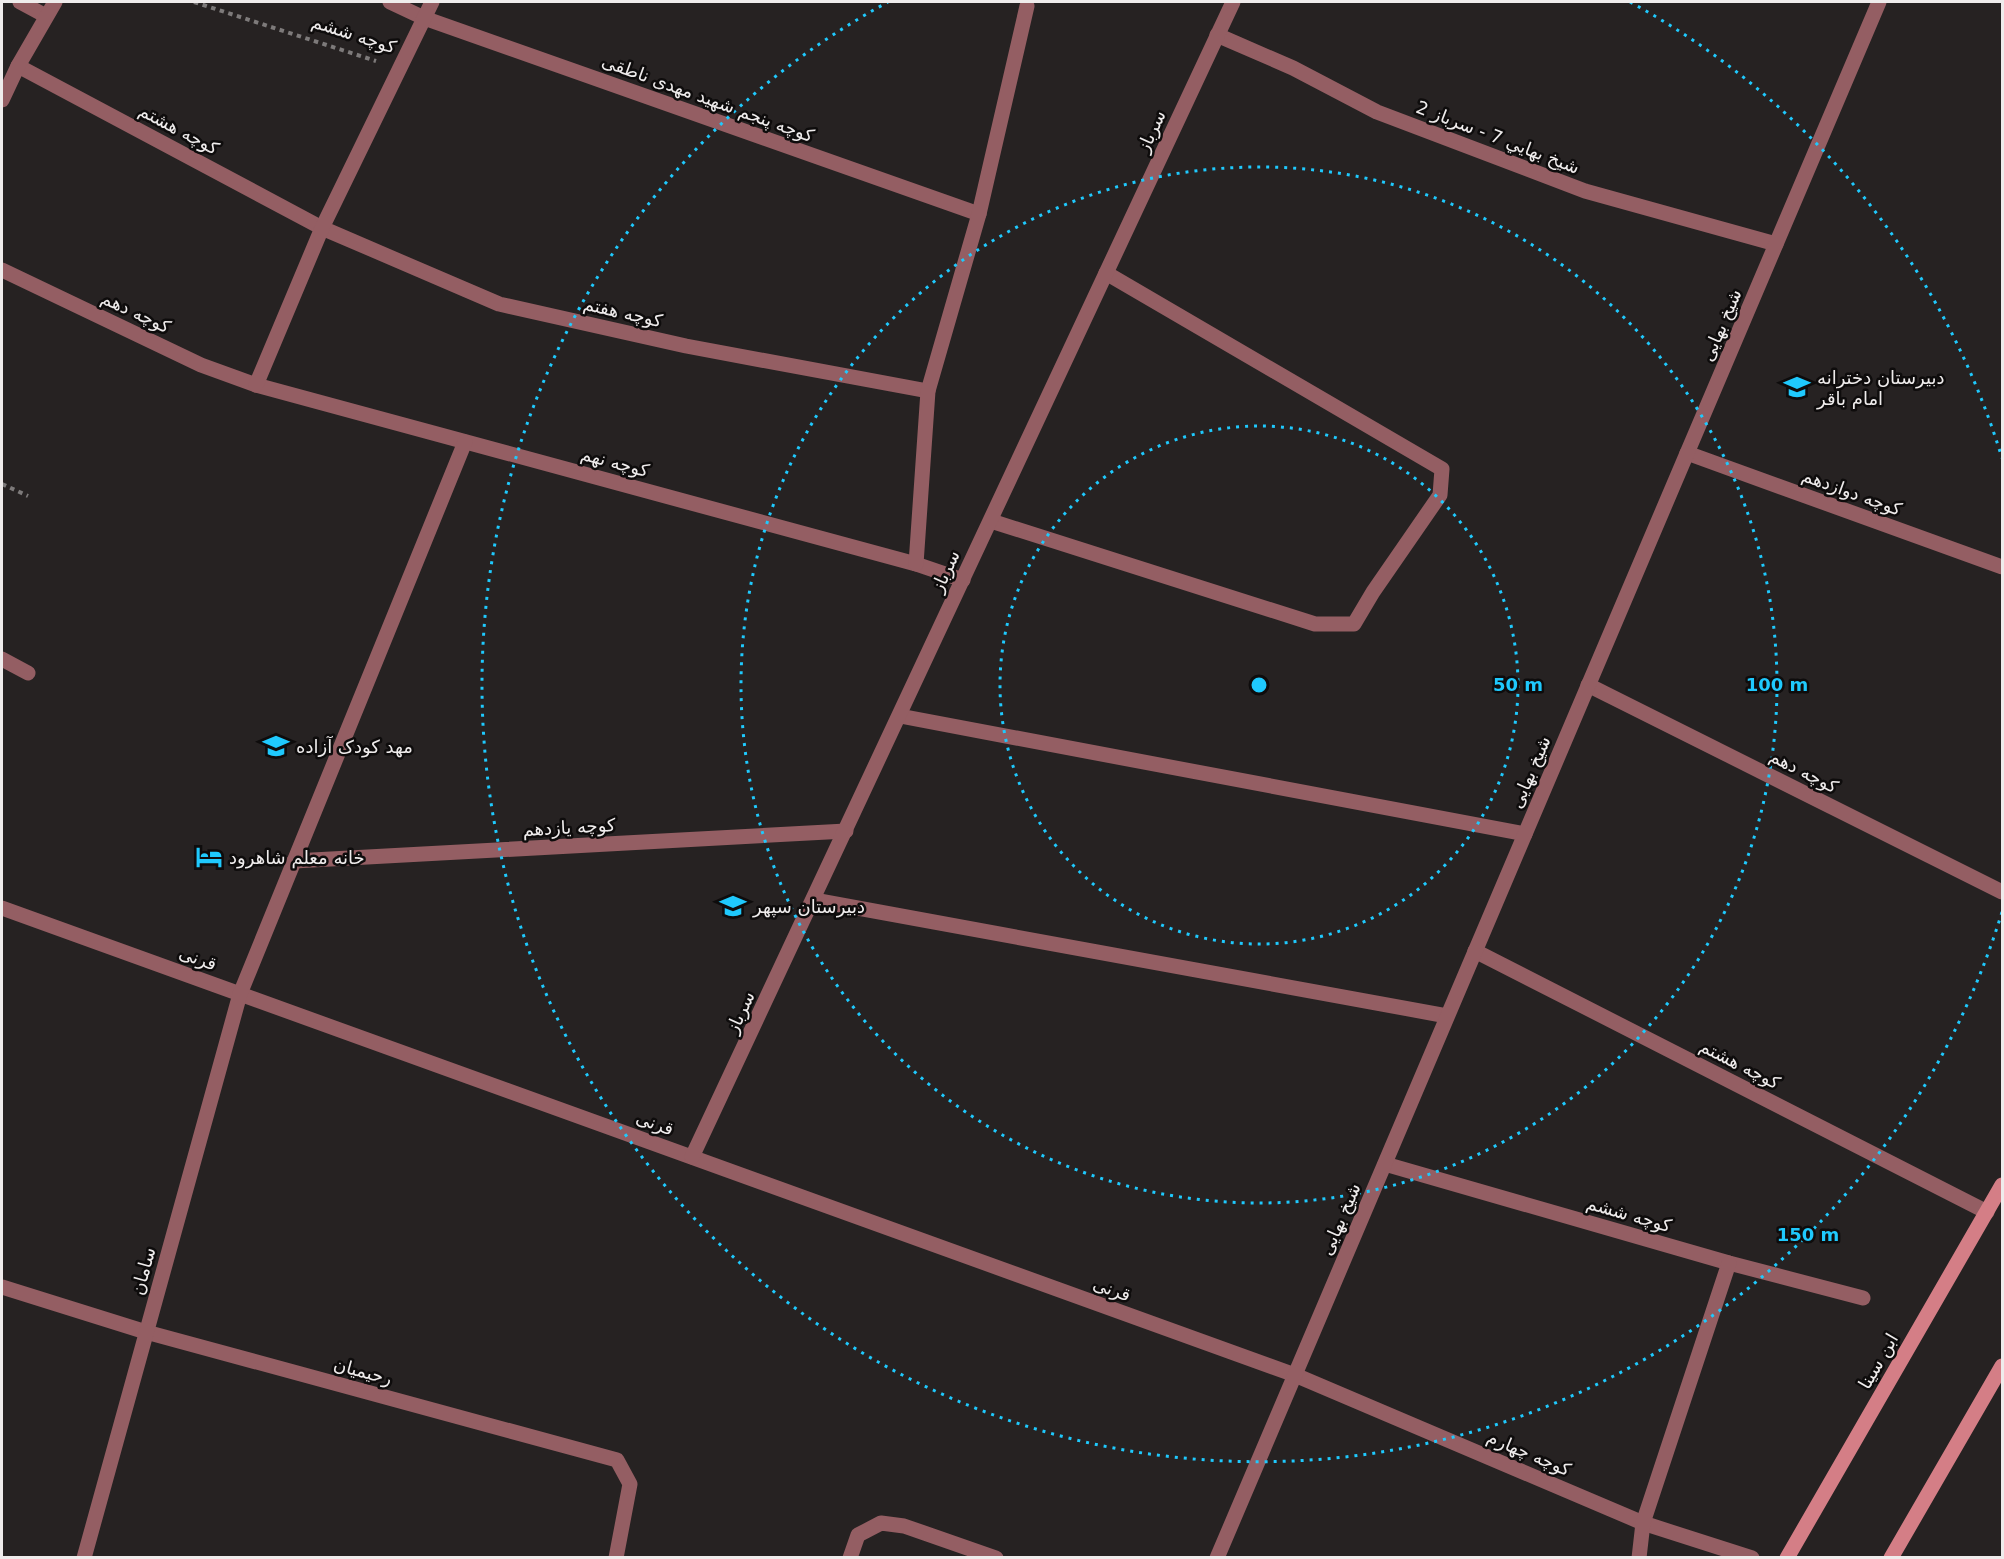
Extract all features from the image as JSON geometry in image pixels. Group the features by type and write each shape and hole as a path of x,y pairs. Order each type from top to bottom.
{"street":[{"path":"20,2 46,16"},
{"path":"2,100 18,66 55,2"},
{"path":"390,2 424,18"},
{"path":"256,385 322,228 432,2"},
{"name":"سرباز","path":"692,1158 1233,2"},
{"name":"شیخ بهایی","path":"1217,1557 1879,2"},
{"path":"916,564 927,391 979,214 1023,3"},
{"name":"کوچه پنجم شهید مهدی ناطقی","path":"424,18 979,214"},
{"name":"شيخ بهايي 7 - سرباز 2","path":"1217,34 1293,68 1377,112 1586,192 1776,244"},
{"name":"کوچه هشتم","path":"18,66 322,228"},
{"name":"کوچه هفتم","path":"322,228 499,304 686,346 927,391"},
{"name":"کوچه دهم","path":"2,270 201,364 256,385"},
{"path":"991,521 1315,624 1354,624 1373,592 1440,495 1442,469 1106,273"},
{"name":"کوچه نهم","path":"256,385 916,564 963,580"},
{"name":"سامان","path":"84,1557 240,994 465,442"},
{"name":"کوچه دوازدهم","path":"1687,453 2002,567"},
{"path":"2,659 28,673"},
{"name":"کوچه دهم","path":"1588,685 2002,892"},
{"path":"900,716 1525,834"},
{"name":"کوچه یازدهم","path":"294,861 846,831"},
{"path":"814,900 1448,1016"},
{"name":"قرنی","path":"2,908 1295,1375"},
{"name":"کوچه هشتم","path":"1475,951 1987,1212"},
{"name":"کوچه ششم","path":"1385,1164 1729,1263 1863,1298"},
{"name":"ابن سینا","path":"1786,1557 2002,1185"},
{"path":"1639,1557 1643,1523 1729,1263"},
{"name":"رحیمیان","path":"2,1287 146,1332 617,1461 630,1484 616,1557"},
{"path":"1891,1557 2002,1366"},
{"name":"کوچه چهارم","path":"1295,1375 1643,1523 1752,1557"},
{"path":"850,1557 858,1535 880,1523 904,1526 996,1557"}],"path":[{"name":"کوچه ششم","path":"194,2 400,69"},
{"path":"2,484 28,496"}],"place":[{"name":"دبیرستان دخترانه امام باقر","path":"1797,387"},
{"name":"مهد کودک آزاده","path":"276,746"},
{"name":"خانه معلم شاهرود","path":"209,857"},
{"name":"دبیرستان سپهر","path":"733,906"}]}
